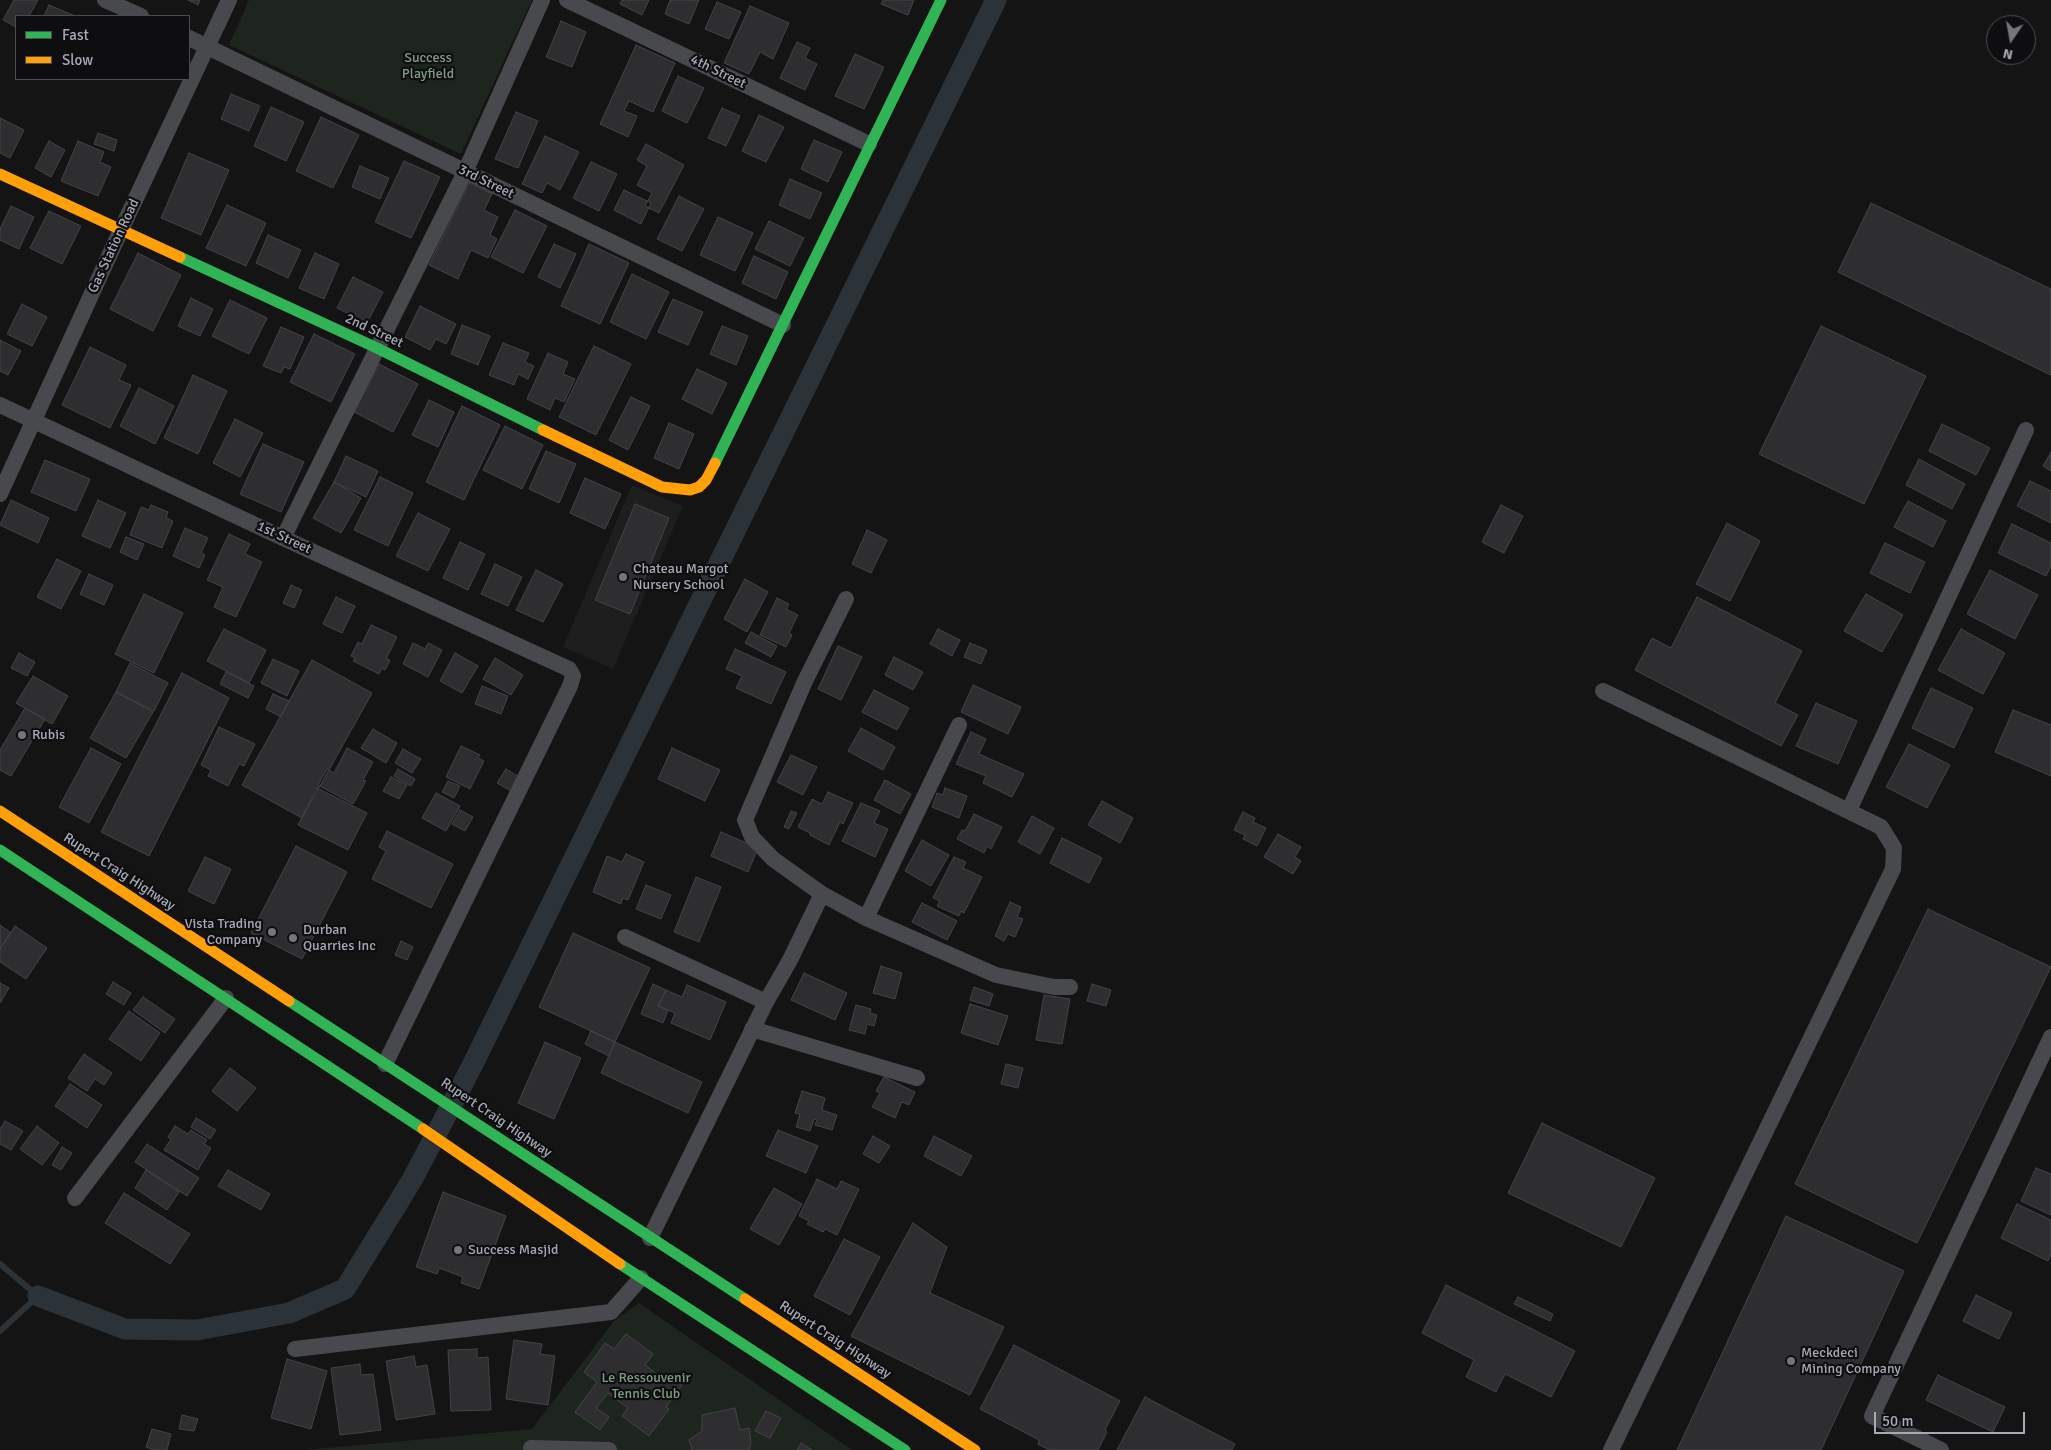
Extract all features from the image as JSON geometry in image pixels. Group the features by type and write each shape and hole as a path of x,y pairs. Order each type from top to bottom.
{"main road":[{"path":"783,325 940,0"},
{"name":"2nd Street","path":"0,174 379,349 662,487 690,490 700,487 706,480 783,325"},
{"name":"Rupert Craig Highway","path":"0,811 975,1450"},
{"path":"0,850 454,1149 641,1278 905,1450"}],"street":[{"path":"105,0 139,15"},
{"name":"Gas Station Road","path":"0,494 121,230 230,0"},
{"path":"283,538 379,349 465,172 542,0"},
{"name":"4th Street","path":"567,0 869,144"},
{"name":"3rd Street","path":"190,38 783,325"},
{"name":"1st Street","path":"0,405 283,538 569,668 573,676 570,686 385,1064"},
{"path":"1849,810 2026,430"},
{"path":"846,599 805,680 745,820 752,837 773,859 822,894 866,918 996,975 1054,987 1070,987"},
{"path":"1603,691 1881,827 1894,848 1893,869 1611,1450"},
{"path":"866,918 959,725"},
{"path":"650,1238 752,1029 790,960 822,894"},
{"path":"625,937 766,1002"},
{"path":"75,1198 226,998"},
{"path":"752,1029 917,1078"},
{"path":"1941,1450 1872,1416 2051,1037"},
{"path":"295,1349 611,1312 641,1278"},
{"path":"531,1448 609,1450"}],"shaded area":[{"name":"Chateau Margot Nursery School","path":"632,485 683,506 613,669 563,647"}],"green space":[{"name":"Success Playfield","path":"249,0 532,0 461,154 229,45"},
{"name":"Le Ressouvenir Tennis Club","path":"639,1303 852,1450 306,1450 532,1429 614,1321"}],"building":[{"path":"14,0 38,0 30,15 15,15 15,26 3,20"},
{"path":"188,0 200,0 198,5"},
{"path":"622,0 649,0 642,15 620,4"},
{"path":"670,0 699,0 689,24 665,14"},
{"path":"883,0 914,0 908,15 881,4"},
{"path":"717,2 741,12 729,39 705,29"},
{"path":"49,5 73,15 44,15"},
{"path":"750,6 789,23 773,59 760,52 749,74 724,63"},
{"path":"561,21 586,32 572,67 546,57"},
{"path":"797,42 810,48 805,58 817,64 805,90 780,78"},
{"path":"636,45 675,63 653,112 629,101 624,111 637,116 628,137 600,124"},
{"path":"855,54 884,67 864,109 835,96"},
{"path":"678,76 704,88 687,123 662,111"},
{"path":"231,94 260,106 249,131 221,119"},
{"path":"271,107 304,122 286,161 254,146"},
{"path":"722,108 740,116 726,146 708,138"},
{"path":"516,112 538,121 518,168 495,159"},
{"path":"759,115 784,127 766,162 742,151"},
{"path":"321,117 359,135 333,188 296,171"},
{"path":"0,118 24,130 10,158 0,153"},
{"path":"98,133 117,140 114,151 94,144"},
{"path":"545,136 579,152 560,190 547,183 542,193 522,184"},
{"path":"814,140 842,152 828,182 801,169"},
{"path":"49,141 65,150 51,177 35,168"},
{"path":"78,141 104,152 100,162 111,167 98,196 61,181"},
{"path":"646,144 684,165 659,213 645,206 652,193 637,185 647,166 637,160"},
{"path":"189,153 229,170 201,235 161,218"},
{"path":"404,161 440,177 411,238 375,222"},
{"path":"591,162 617,174 599,211 573,198"},
{"path":"360,166 389,178 380,199 352,187"},
{"path":"790,179 822,193 810,219 779,205"},
{"path":"469,183 492,194 484,210 498,217 490,235 497,239 488,258 471,250 458,279 429,265"},
{"path":"624,190 651,203 641,224 614,210"},
{"path":"679,196 704,209 682,251 657,239"},
{"path":"1871,203 2051,289 2051,375 1838,272"},
{"path":"227,205 266,223 246,266 206,248"},
{"path":"11,206 34,217 19,249 0,240 0,229"},
{"path":"515,210 547,226 523,273 491,257"},
{"path":"49,211 81,226 62,264 30,248"},
{"path":"718,217 753,233 735,271 700,255"},
{"path":"769,221 804,238 790,266 755,249"},
{"path":"268,235 301,250 288,278 256,263"},
{"path":"554,244 576,254 560,288 538,277"},
{"path":"589,244 629,263 600,324 561,306"},
{"path":"138,253 181,275 153,331 110,309"},
{"path":"315,253 339,264 324,299 299,288"},
{"path":"754,256 788,272 776,299 742,283"},
{"path":"632,274 669,292 646,339 610,322"},
{"path":"353,277 383,292 367,323 337,308"},
{"path":"191,298 213,309 200,336 178,326"},
{"path":"673,299 703,312 688,345 658,332"},
{"path":"230,300 267,318 249,354 212,336"},
{"path":"22,304 47,317 32,346 7,334"},
{"path":"420,306 456,324 446,344 436,339 430,350 405,337"},
{"path":"462,325 490,336 478,365 451,354"},
{"path":"722,326 748,336 736,365 710,354"},
{"path":"1821,326 1926,376 1864,504 1759,454"},
{"path":"281,327 304,337 290,369 284,367 281,373 263,366"},
{"path":"314,334 355,354 331,402 290,382"},
{"path":"0,340 21,351 8,375 0,371"},
{"path":"503,343 529,353 525,362 534,366 528,379 518,374 514,385 489,375"},
{"path":"594,346 631,364 596,435 559,417"},
{"path":"90,347 126,365 119,380 131,385 110,428 62,405"},
{"path":"548,353 568,362 563,374 575,379 564,402 555,398 550,410 527,399"},
{"path":"379,364 418,384 393,432 354,412"},
{"path":"697,369 727,383 712,414 682,399"},
{"path":"193,375 227,391 198,454 164,438"},
{"path":"139,388 174,406 155,444 120,426"},
{"path":"631,397 650,406 628,450 609,440"},
{"path":"429,400 454,412 438,447 412,435"},
{"path":"462,406 500,425 464,500 426,482"},
{"path":"235,419 263,433 240,477 213,463"},
{"path":"669,423 694,434 679,469 654,458"},
{"path":"1942,424 1990,448 1976,475 1929,451"},
{"path":"505,426 543,445 522,489 483,470"},
{"path":"263,444 304,462 281,512 240,494"},
{"path":"546,451 576,464 559,503 529,489"},
{"path":"2051,452 2051,471 2043,466"},
{"path":"346,456 378,471 366,497 334,482"},
{"path":"1919,459 1965,484 1952,509 1906,485"},
{"path":"45,460 90,479 76,511 31,492"},
{"path":"380,477 413,493 388,546 354,530"},
{"path":"585,478 621,494 605,529 570,513"},
{"path":"2030,481 2051,491 2051,523 2017,506"},
{"path":"334,482 361,498 341,533 313,518"},
{"path":"11,500 49,518 38,543 0,525"},
{"path":"98,500 126,513 110,548 82,536"},
{"path":"1908,501 1946,521 1933,547 1894,527"},
{"path":"635,504 669,518 630,614 595,600"},
{"path":"151,505 168,512 166,518 173,521 162,548 130,535 141,507 149,510"},
{"path":"1501,505 1523,516 1504,553 1482,542"},
{"path":"418,513 450,529 428,571 396,556"},
{"path":"1727,523 1760,541 1730,601 1696,584"},
{"path":"2012,524 2051,543 2051,566 2046,576 1998,553"},
{"path":"185,528 208,538 201,553 205,555 199,568 173,556"},
{"path":"867,530 887,540 871,573 852,564"},
{"path":"229,534 250,544 245,554 262,562 236,617 214,607 223,587 207,580"},
{"path":"126,537 144,544 137,560 120,552"},
{"path":"460,542 485,554 468,590 443,578"},
{"path":"1885,543 1925,562 1910,593 1870,573"},
{"path":"57,559 81,571 61,609 37,597"},
{"path":"495,564 522,577 508,606 481,594"},
{"path":"536,570 563,584 543,622 516,610"},
{"path":"1990,570 2038,595 2015,639 1967,614"},
{"path":"89,574 113,585 104,605 80,594"},
{"path":"745,579 768,592 747,632 724,619"},
{"path":"291,585 302,590 294,608 283,603"},
{"path":"144,594 183,613 154,673 115,654"},
{"path":"1866,594 1903,615 1882,652 1844,631"},
{"path":"336,597 355,606 342,633 323,624"},
{"path":"1697,597 1802,651 1775,703 1798,715 1781,746 1635,670 1652,638 1671,648"},
{"path":"777,598 789,604 786,609 798,615 789,633 792,635 786,647 760,635"},
{"path":"371,625 397,637 386,659 390,660 385,670 382,668 379,674 353,661 355,658 351,656 358,642 362,644"},
{"path":"224,629 266,650 249,683 207,661"},
{"path":"938,629 960,640 952,656 930,644"},
{"path":"1961,629 2005,653 1983,694 1938,670"},
{"path":"751,632 777,646 771,657 745,643"},
{"path":"413,643 425,649 428,643 442,650 428,677 403,664"},
{"path":"970,643 987,650 981,664 964,657"},
{"path":"838,646 862,657 841,700 818,689"},
{"path":"735,649 786,672 771,704 736,688 742,676 726,669"},
{"path":"19,653 35,662 27,676 11,668"},
{"path":"455,653 478,666 462,693 440,681"},
{"path":"894,657 923,672 913,690 885,675"},
{"path":"495,658 523,675 511,695 483,679"},
{"path":"273,659 299,671 287,696 261,683"},
{"path":"312,660 372,693 302,818 242,785"},
{"path":"130,663 168,683 154,711 116,692"},
{"path":"226,672 254,686 248,698 220,684"},
{"path":"182,673 229,698 149,856 101,832"},
{"path":"33,676 68,696 52,724 16,703"},
{"path":"973,685 1021,707 1008,734 961,712"},
{"path":"482,686 508,696 501,714 475,704"},
{"path":"1931,688 1973,708 1954,748 1912,728"},
{"path":"874,690 909,708 897,730 862,712"},
{"path":"116,692 153,712 126,758 90,738"},
{"path":"273,694 289,701 281,717 266,709"},
{"path":"1816,703 1857,721 1838,764 1796,746"},
{"name":"Rubis","path":"25,708 45,719 11,776 0,770 0,750"},
{"path":"2013,710 2051,725 2051,776 1995,752"},
{"path":"219,727 255,744 244,766 239,764 228,786 208,776 211,770 201,765"},
{"path":"861,728 895,747 883,770 848,751"},
{"path":"373,729 397,743 386,763 361,748"},
{"path":"971,732 986,739 979,754 1024,774 1012,797 983,783 986,776 956,764"},
{"path":"1909,744 1950,765 1927,808 1886,787"},
{"path":"461,746 480,755 478,758 484,761 470,789 446,777"},
{"path":"91,748 121,764 89,823 59,807"},
{"path":"347,748 373,762 363,780 366,781 353,804 318,785 327,769 334,773"},
{"path":"672,748 720,770 705,801 658,779"},
{"path":"403,749 421,759 412,773 395,763"},
{"path":"791,755 817,767 803,795 777,782"},
{"path":"398,769 415,779 411,786 394,776"},
{"path":"506,769 519,777 511,791 497,783"},
{"path":"391,777 407,785 399,799 383,791"},
{"path":"885,780 911,794 900,814 874,800"},
{"path":"448,781 460,786 454,798 442,792"},
{"path":"317,788 367,813 348,850 298,825"},
{"path":"945,788 967,796 959,818 932,807 937,793 943,795"},
{"path":"828,792 853,803 843,824 840,822 829,845 798,827 812,799 822,804"},
{"path":"436,793 460,806 446,831 422,818"},
{"path":"1102,801 1133,818 1120,843 1088,825"},
{"path":"861,803 880,811 874,823 888,829 875,857 842,841"},
{"path":"460,810 473,817 465,831 452,824"},
{"path":"791,811 797,813 789,829 784,827"},
{"path":"1243,812 1255,818 1253,822 1266,828 1257,846 1243,839 1245,835 1234,830"},
{"path":"974,814 1002,827 991,849 987,846 984,853 957,839 962,830 965,831"},
{"path":"1032,816 1054,828 1040,854 1018,842"},
{"path":"387,831 453,864 431,908 372,879 386,851 379,847"},
{"path":"721,832 758,848 748,872 711,856"},
{"path":"1278,834 1301,847 1295,857 1301,861 1293,874 1264,857"},
{"path":"1062,838 1102,858 1089,883 1050,863"},
{"path":"922,840 949,855 931,886 905,871"},
{"path":"296,846 347,872 302,959 251,933"},
{"path":"626,854 644,862 628,900 623,898 621,904 593,892 607,856 622,862"},
{"path":"205,857 231,869 214,904 188,891"},
{"path":"954,857 966,862 963,868 982,877 964,913 961,911 959,916 937,906 940,901 933,898"},
{"path":"696,877 721,887 699,942 674,932"},
{"path":"646,885 671,895 661,919 636,909"},
{"path":"1010,902 1021,907 1017,917 1023,919 1015,937 1008,934 1004,941 995,936"},
{"path":"922,903 957,921 947,940 912,922"},
{"path":"1928,909 2051,967 1917,1243 1795,1184"},
{"path":"0,925 11,933 0,949"},
{"path":"15,926 47,948 26,979 0,962 0,949"},
{"path":"573,933 650,968 615,1042 539,1007"},
{"path":"401,941 413,947 407,960 395,955"},
{"path":"881,966 902,973 895,999 873,993"},
{"path":"804,973 847,993 835,1020 791,1000"},
{"path":"113,982 131,993 124,1005 106,994"},
{"path":"0,983 9,988 0,1003"},
{"path":"653,984 666,990 658,1006 668,1010 663,1023 641,1014"},
{"path":"1092,984 1111,990 1106,1006 1087,1001"},
{"path":"687,985 726,1002 710,1040 671,1023 675,1013 658,1006 666,990 682,997"},
{"path":"974,987 993,994 989,1006 970,1000"},
{"path":"1044,995 1070,999 1062,1044 1036,1040"},
{"path":"143,997 175,1019 165,1033 133,1010"},
{"path":"970,1004 1008,1016 998,1045 961,1033"},
{"path":"856,1005 871,1009 870,1013 877,1015 874,1026 867,1024 865,1034 849,1030"},
{"path":"129,1011 160,1033 141,1061 109,1039"},
{"path":"591,1031 615,1042 609,1056 585,1044"},
{"path":"545,1042 581,1058 554,1119 518,1103"},
{"path":"615,1042 702,1082 688,1113 601,1073"},
{"path":"84,1054 112,1073 104,1085 95,1079 87,1091 68,1078"},
{"path":"1006,1064 1023,1068 1018,1088 1001,1084"},
{"path":"230,1068 256,1088 237,1111 212,1091"},
{"path":"884,1077 915,1092 909,1105 902,1102 895,1118 872,1107 880,1093 876,1091"},
{"path":"70,1084 102,1105 87,1128 55,1106"},
{"path":"802,1091 825,1098 822,1110 837,1115 832,1130 815,1125 817,1120 814,1119 810,1131 796,1127 800,1114 795,1113"},
{"path":"196,1118 216,1130 210,1139 191,1127"},
{"path":"5,1121 23,1131 11,1150 0,1144 0,1129"},
{"path":"1542,1123 1655,1178 1621,1247 1508,1193"},
{"path":"37,1126 59,1143 42,1165 20,1149"},
{"path":"175,1126 188,1134 191,1130 207,1140 204,1144 211,1148 198,1170 164,1150 171,1139 168,1137"},
{"path":"778,1130 818,1146 806,1173 766,1156"},
{"path":"873,1136 890,1146 879,1163 863,1154"},
{"path":"934,1136 972,1156 961,1176 924,1156"},
{"path":"147,1144 199,1178 187,1196 135,1162"},
{"path":"62,1147 72,1153 61,1170 52,1165"},
{"path":"2036,1168 2051,1174 2051,1215 2021,1201"},
{"path":"146,1170 179,1192 167,1210 135,1188"},
{"path":"228,1170 270,1194 261,1210 218,1186"},
{"path":"817,1179 837,1189 841,1181 859,1189 837,1235 825,1229 823,1232 807,1224 809,1221 799,1216"},
{"path":"774,1188 802,1204 779,1245 750,1229"},
{"name":"Success Masjid","path":"443,1192 506,1216 479,1289 461,1283 463,1277 439,1268 437,1274 416,1267"},
{"path":"124,1193 190,1234 170,1264 105,1223"},
{"path":"2017,1204 2051,1220 2051,1254 2048,1261 2001,1238"},
{"name":"Meckdeci Mining Company","path":"1786,1216 1904,1271 1821,1450 1677,1450"},
{"path":"913,1223 947,1247 930,1293 1004,1327 970,1395 851,1336"},
{"path":"844,1239 880,1257 850,1315 814,1296"},
{"path":"1446,1285 1575,1351 1551,1397 1505,1374 1496,1392 1466,1377 1474,1360 1422,1333"},
{"path":"1976,1295 2012,1313 1999,1339 1963,1321"},
{"path":"1518,1297 1553,1314 1550,1321 1514,1304"},
{"path":"626,1334 653,1354 645,1365 665,1380 669,1375 682,1385 666,1407 669,1409 649,1436 622,1416 628,1408 608,1393 596,1408 609,1417 600,1430 575,1412 597,1382 584,1372 605,1343 614,1349"},
{"path":"514,1340 542,1344 540,1354 555,1356 548,1405 506,1399"},
{"path":"1014,1345 1120,1401 1105,1430 1107,1432 1098,1450 1049,1450 1038,1444 1039,1440 980,1409"},
{"path":"477,1349 477,1358 488,1357 491,1410 451,1411 448,1350"},
{"path":"414,1356 416,1367 427,1365 435,1414 396,1420 386,1361"},
{"path":"287,1359 327,1371 311,1429 271,1418"},
{"path":"360,1364 361,1375 373,1374 381,1430 340,1435 331,1368"},
{"path":"1938,1375 2005,1407 1993,1432 1926,1400"},
{"path":"1145,1397 1235,1444 1232,1450 1117,1450"},
{"path":"735,1408 740,1430 749,1428 751,1443 749,1450 692,1450 689,1440 702,1431 702,1415"},
{"path":"766,1411 781,1418 770,1438 755,1431"},
{"path":"182,1415 198,1419 194,1431 179,1429"},
{"path":"152,1429 171,1434 167,1450 155,1450 146,1447"},
{"path":"801,1443 812,1450 797,1450"}],"waterway":[{"path":"38,1296 125,1329 197,1330 289,1313 345,1289 412,1180 472,1066 996,0"},
{"path":"0,1264 38,1296 0,1331"}],"traffic: fast":[{"path":"715,463 941,0"},
{"path":"180,257 379,349 543,430"},
{"path":"0,850 423,1129"},
{"path":"289,1001 745,1299"},
{"path":"620,1264 905,1450"}],"traffic: slow":[{"path":"0,174 180,257"},
{"path":"543,430 662,487 690,490 699,487 706,480 715,463"},
{"path":"0,811 289,1001"},
{"path":"423,1129 620,1264"},
{"path":"745,1299 975,1450"}],"place":[{"name":"Chateau Margot Nursery School","path":"623,577"},
{"name":"Rubis","path":"22,735"},
{"name":"Vista Trading Company","path":"272,932"},
{"name":"Durban Quarries Inc","path":"293,938"},
{"name":"Success Masjid","path":"458,1250"},
{"name":"Meckdeci Mining Company","path":"1791,1361"}]}
